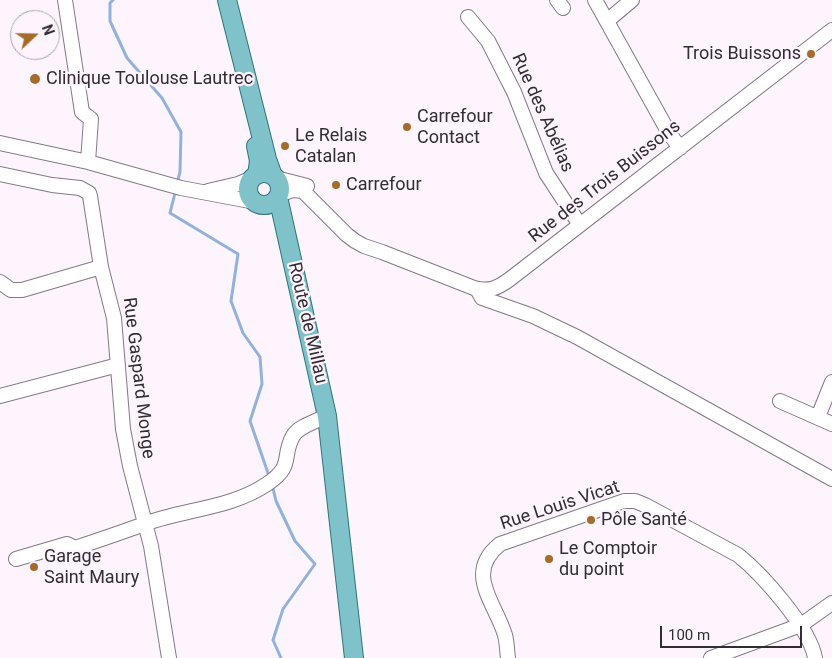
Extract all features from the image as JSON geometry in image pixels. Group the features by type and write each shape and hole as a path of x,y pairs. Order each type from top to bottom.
{"main road":[{"name":"Route de Millau","path":"220,0 258,161 321,382 327,416 354,658"},
{"name":"Route de Millau","path":"227,0 267,159 267,188 272,214 331,450"}],"street":[{"path":"65,0 82,112 90,119 88,162"},
{"path":"595,0 669,132 680,148"},
{"path":"607,21 632,0"},
{"name":"Rue des Abélias","path":"468,17 488,41 514,92 546,173 580,225"},
{"name":"Rue des Trois Buissons","path":"493,289 510,279 832,30"},
{"path":"0,143 88,162 200,193 307,186 324,198 359,236 382,252 477,289 493,289 506,306"},
{"name":"Rue Gaspard Monge","path":"0,174 52,185 80,188 89,193 101,267 114,318 123,429 130,466 151,546 169,658"},
{"path":"200,193 238,184 267,188"},
{"path":"0,282 11,290 22,290 101,267"},
{"path":"477,289 482,298 532,316 576,337 832,479"},
{"path":"0,396 118,365"},
{"path":"818,417 832,382"},
{"path":"780,401 832,424"},
{"path":"16,559 67,544 75,548 146,524 231,501 266,485 278,476 286,464 294,434 322,418"},
{"name":"Rue Louis Vicat","path":"508,658 505,635 484,586 482,575 491,552 500,544 624,501 635,501 645,504 738,555 752,566 801,626 812,646 815,658"},
{"path":"711,658 801,626 832,603"}],"waterway":[{"path":"113,0 110,3 110,21 127,58 162,98 181,132 180,172 177,183"},
{"path":"176,189 170,213 238,254 231,301 243,333 260,357 262,384 250,421 269,476"},
{"path":"272,484 276,501 295,541 315,564 283,609 273,640 281,658"}],"place":[{"name":"Trois Buissons","path":"811,54"},
{"name":"Clinique Toulouse Lautrec","path":"35,79"},
{"name":"Carrefour Contact","path":"407,127"},
{"name":"Le Relais Catalan","path":"285,146"},
{"name":"Carrefour","path":"336,185"},
{"name":"Pôle Santé","path":"591,520"},
{"name":"Le Comptoir du point","path":"549,559"},
{"name":"Garage Saint Maury","path":"34,567"}]}
